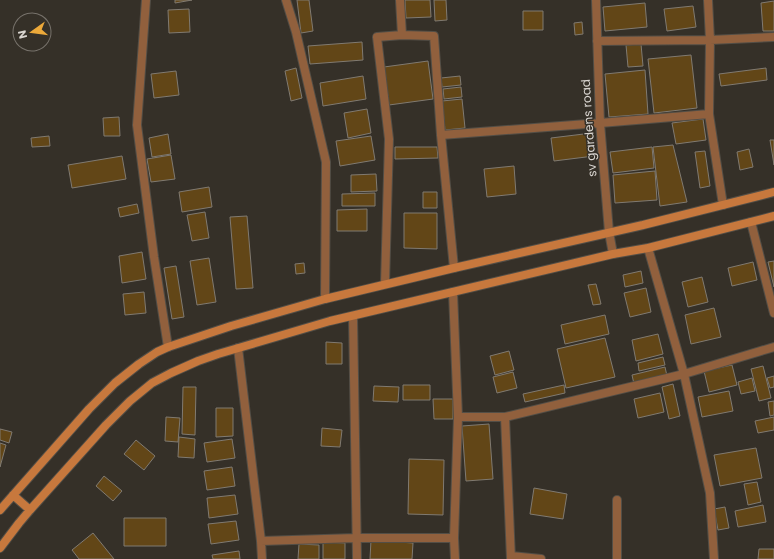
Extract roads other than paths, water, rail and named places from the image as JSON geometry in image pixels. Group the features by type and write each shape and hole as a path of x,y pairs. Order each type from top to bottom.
{"main road":[{"path":"0,510 85,414 115,383 139,364 157,352 168,347 231,326 325,299 643,225 774,192"},
{"path":"0,548 30,510 106,425 130,401 152,383 198,361 330,321 613,254 648,248 774,216"},
{"path":"13,495 30,510"}],"street":[{"path":"146,0 137,125 154,257 168,347"},
{"path":"286,0 296,32 326,162 325,299"},
{"path":"400,0 402,34"},
{"name":"sv gardens road","path":"596,0 600,124 609,232 613,254"},
{"path":"708,0 710,40 709,114 723,205"},
{"path":"385,284 389,139 377,37 402,34 434,36 441,135 454,268"},
{"path":"597,41 710,40 774,37"},
{"path":"441,135 600,124 709,114"},
{"path":"751,222 774,314"},
{"path":"648,248 684,374 710,493 714,559"},
{"path":"453,292 458,416 454,538 455,559"},
{"path":"353,316 357,559"},
{"path":"458,416 504,417 684,374 774,347"},
{"path":"238,348 262,559"},
{"path":"504,417 511,557 542,559"},
{"path":"617,500 617,559"},
{"path":"261,541 356,538 454,538"}]}
